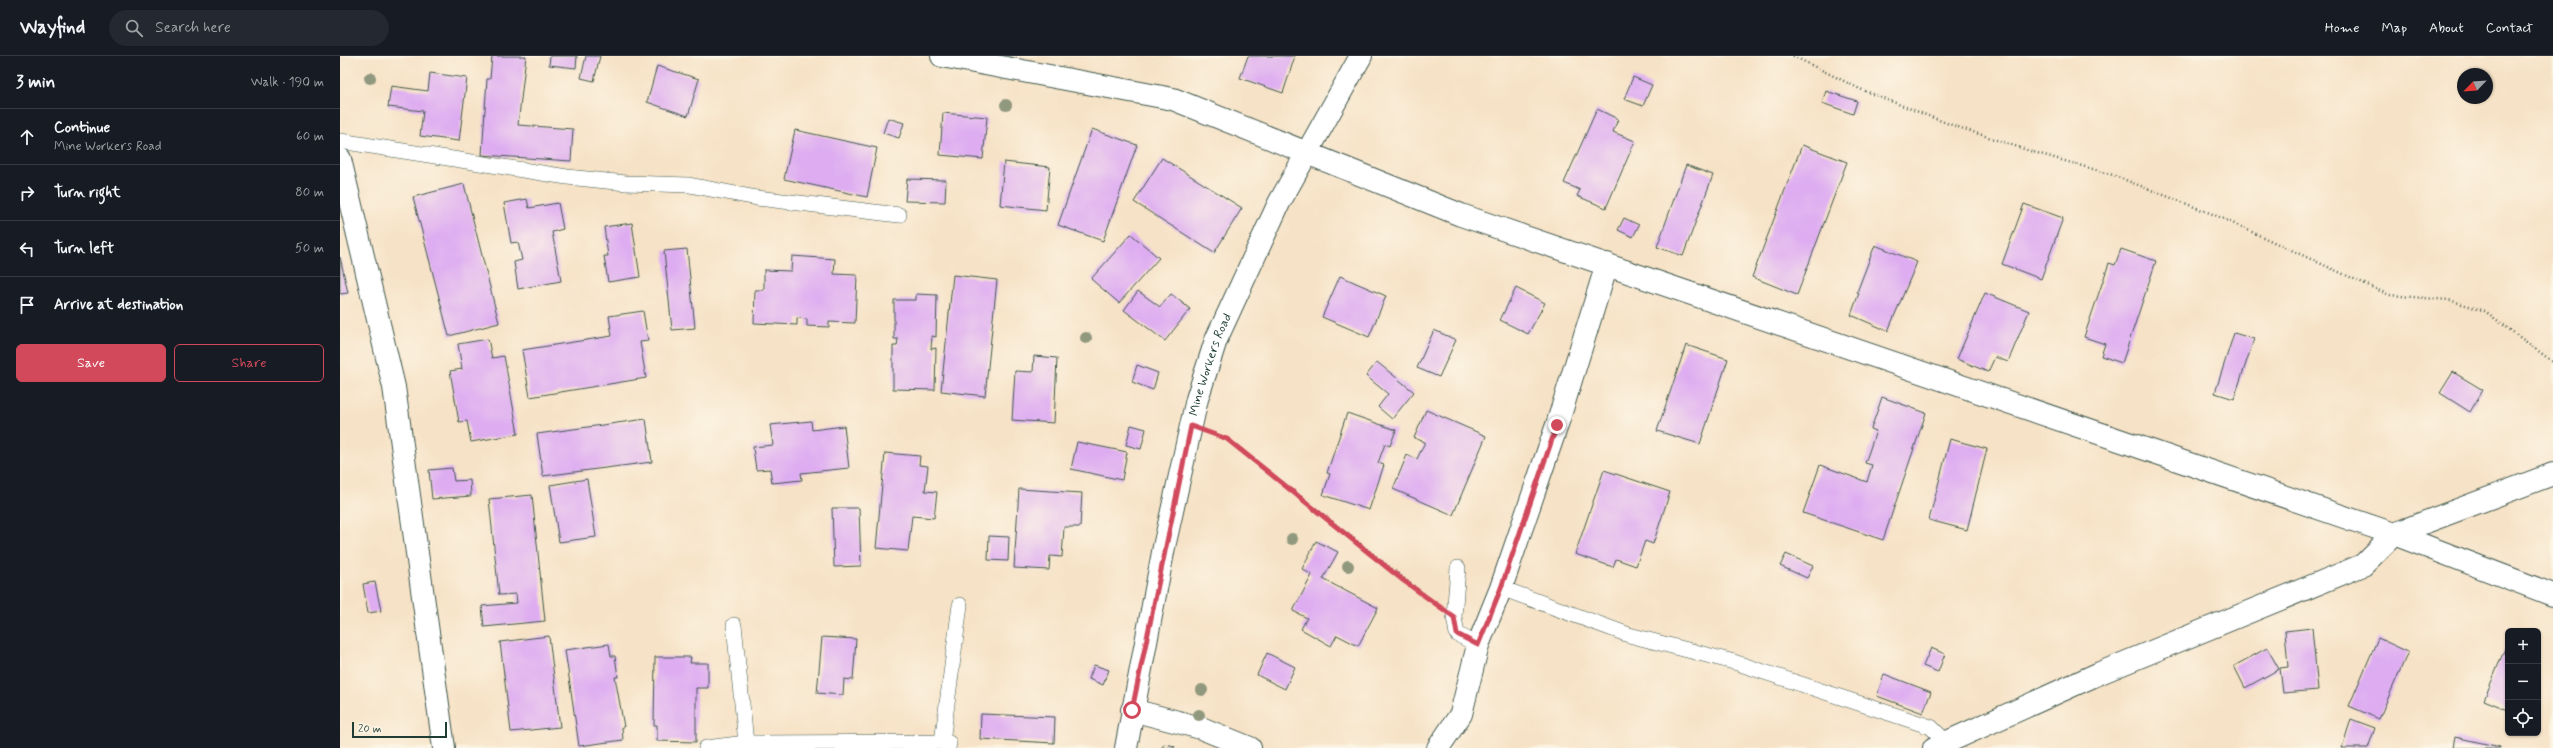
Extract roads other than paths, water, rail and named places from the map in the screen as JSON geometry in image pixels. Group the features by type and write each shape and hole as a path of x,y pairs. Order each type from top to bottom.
{"street":[{"path":"942,56 1172,99 1461,215 2394,534 2553,595"},
{"name":"Mine Workers Road","path":"1126,748 1132,710 1191,426 1197,399 1216,340 1279,203 1361,56"},
{"path":"340,159 394,387 444,748"},
{"path":"1438,748 1461,714 1478,645 1501,588 1557,425 1607,264"},
{"path":"1940,746 2100,673 2363,564 2394,534 2553,474"},
{"path":"1132,710 1201,728 1250,748"}],"lane":[{"path":"340,142 567,177 626,183 689,185 757,198 898,215"},
{"path":"1458,568 1454,617 1457,634 1478,645"},
{"path":"1501,588 1629,635 1734,662 1931,727 1940,746"},
{"path":"706,748 746,742 945,745 960,605"},
{"path":"734,625 746,742"}]}
